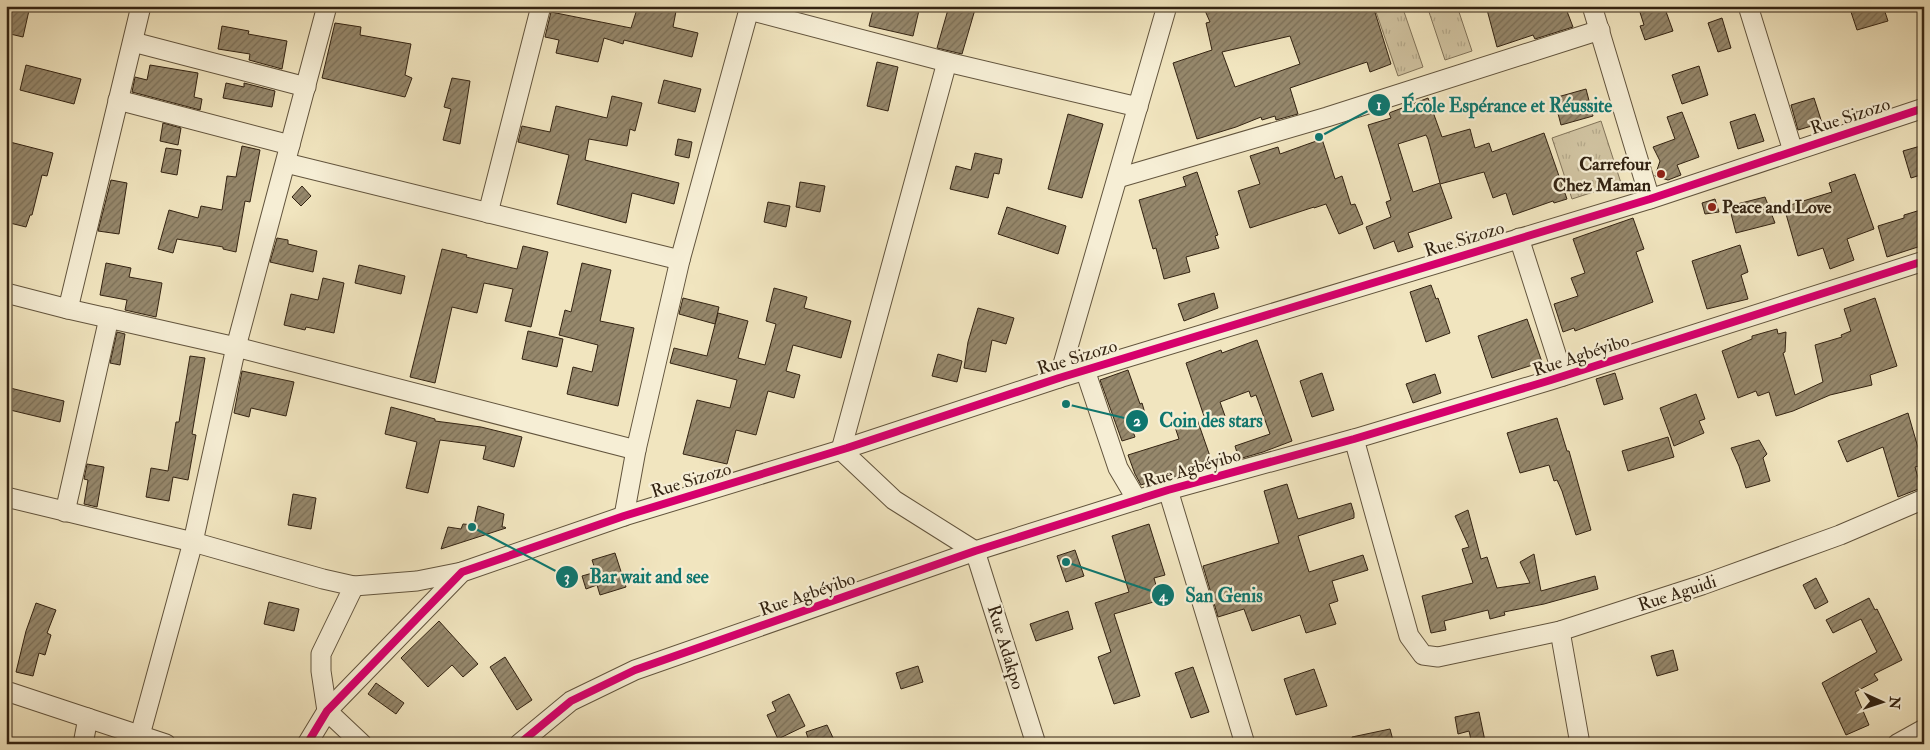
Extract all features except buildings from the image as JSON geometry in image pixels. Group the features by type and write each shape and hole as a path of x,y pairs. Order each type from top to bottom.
{"street":[{"path":"68,309 141,6"},
{"path":"140,735 192,542 236,347 326,6"},
{"path":"488,213 541,6"},
{"path":"1059,378 1167,6"},
{"path":"1592,6 1650,199"},
{"path":"1748,6 1793,151"},
{"path":"624,516 636,450 680,260 749,8 947,62 1138,107"},
{"path":"1118,178 1327,117 1600,30"},
{"path":"132,42 306,87"},
{"path":"947,62 840,450 894,500 976,551"},
{"path":"118,100 288,154 488,213 680,260"},
{"name":"Rue Sizozo","path":"307,744 327,711 462,572 624,516 840,450 1059,378 1650,199 1924,108"},
{"path":"1519,238 1563,376"},
{"name":"Rue Agbéyibo","path":"519,744 571,701 635,670 976,551 1168,490 1354,439 1563,376 1924,261"},
{"path":"6,293 236,347 636,450"},
{"path":"65,512 109,318"},
{"path":"1085,370 1118,468 1137,500"},
{"name":"Rue Aguidi","path":"1354,439 1409,636 1422,655 1438,657 1560,630 1760,566 1840,535 1924,499"},
{"path":"1168,490 1245,744"},
{"path":"6,497 192,542 354,586 417,581 462,572"},
{"name":"Rue Adakpo","path":"976,551 1036,744"},
{"path":"354,586 321,654 321,671 327,711 362,744"},
{"path":"1560,630 1580,744"},
{"path":"6,691 166,744"},
{"path":"84,744 88,718"},
{"path":"1896,744 1924,729"}],"green space":[{"path":"1374,6 1402,6 1423,67 1398,76"},
{"path":"1427,6 1457,6 1472,51 1445,60"},
{"path":"1601,121 1621,183 1572,199 1552,138"}],"cycle path":[{"path":"307,744 327,711 462,572 624,516 847,448 1059,378 1650,199 1924,108"},
{"path":"519,744 571,701 635,670 975,551 1168,490 1354,439 1551,380 1924,261"}],"place":[{"name":"École Espérance et Réussite","path":"1319,137"},
{"name":"Carrefour Chez Maman","path":"1661,174"},
{"name":"Peace and Love","path":"1712,207"},
{"name":"Coin des stars","path":"1066,404"},
{"name":"Bar wait and see","path":"472,527"},
{"name":"San Genis","path":"1066,562"}]}
